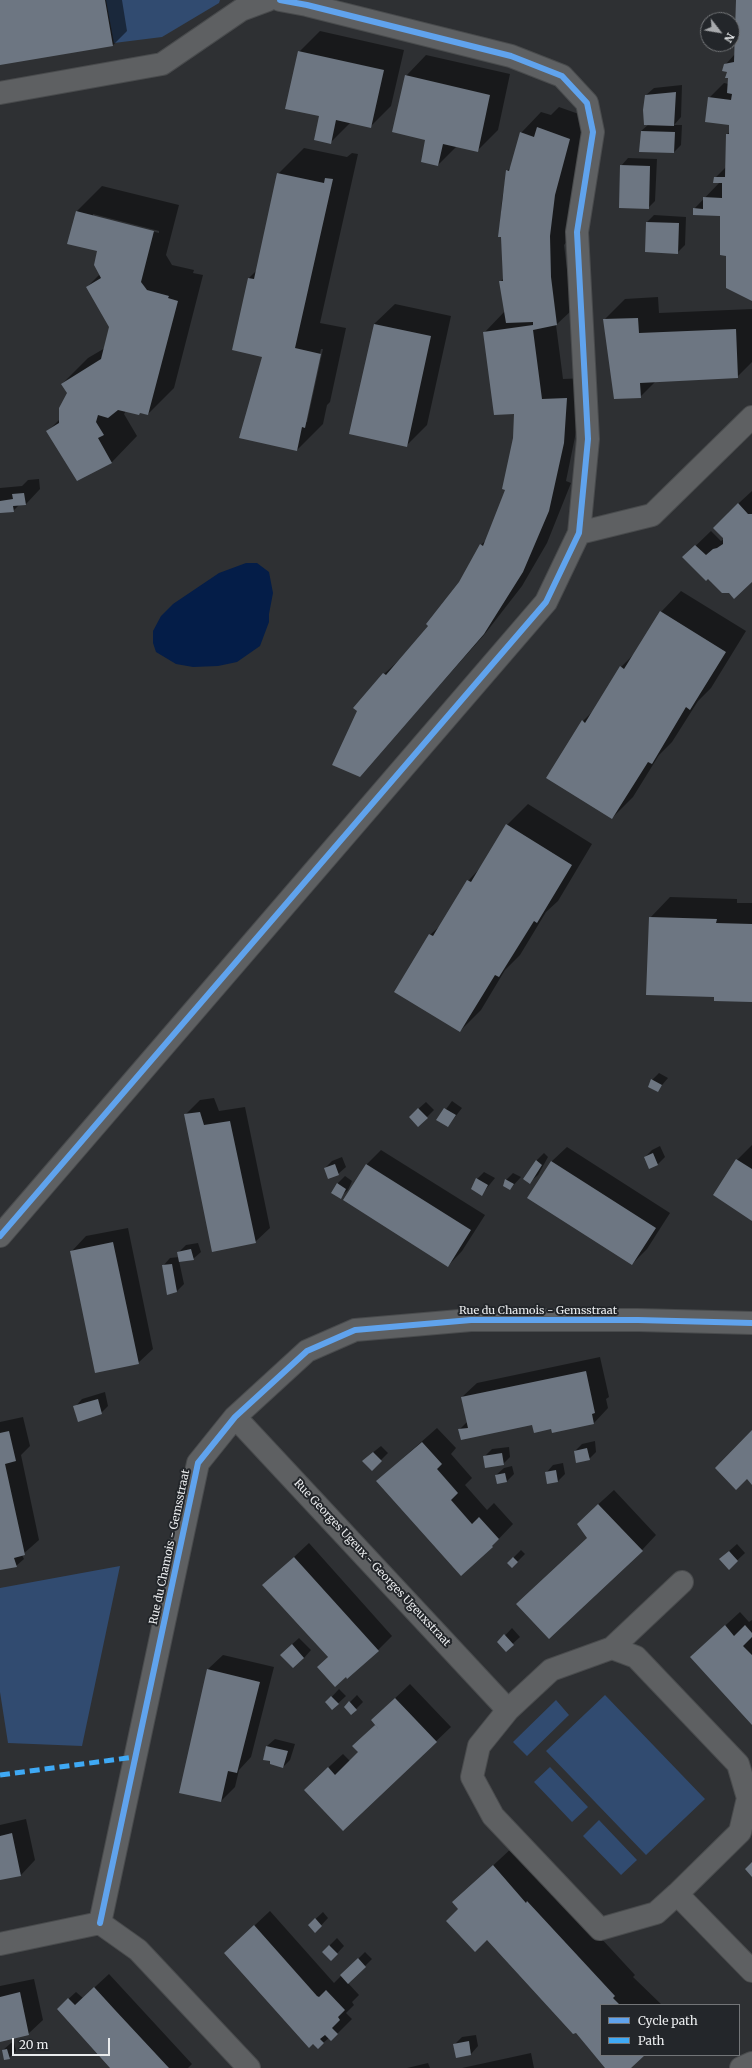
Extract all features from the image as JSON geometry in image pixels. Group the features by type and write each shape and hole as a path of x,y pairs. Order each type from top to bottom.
{"street":[{"path":"0,93 162,64 240,10 268,0"},
{"path":"0,1236 546,602 579,533 588,439 577,232 593,132 587,103 562,76 511,56 307,5 280,0"},
{"path":"579,533 652,515 752,417"},
{"name":"Rue du Chamois - Gemsstraat","path":"100,1923 198,1463 236,1417 307,1352 355,1330 471,1320 638,1320 751,1324"},
{"name":"Rue Georges Ugeux - Georges Ugeuxstraat","path":"236,1417 508,1710"},
{"path":"612,1648 636,1657 738,1764 748,1798 740,1832 656,1913 600,1929 493,1816 472,1777 479,1746 508,1710 551,1670 612,1648 682,1582"},
{"path":"677,1894 752,1971"},
{"path":"0,1944 100,1923 138,1950 249,2068"},
{"path":"741,2068 752,2063"}],"shaded area":[{"path":"106,0 220,0 219,3 162,37 114,43"},
{"path":"246,563 257,563 269,572 273,593 269,622 260,646 237,662 218,666 193,667 176,664 156,652 153,643 153,631 161,616 173,604 219,573"},
{"path":"120,1566 82,1746 8,1743 0,1692 0,1588"},
{"path":"605,1695 705,1799 646,1855 546,1751"},
{"path":"556,1700 569,1715 527,1756 513,1742"},
{"path":"550,1767 588,1807 572,1822 534,1782"},
{"path":"599,1820 637,1860 621,1875 583,1836"}],"building":[{"path":"0,0 105,0 113,46 0,65"},
{"path":"736,0 752,0 752,301 726,288 726,256 720,255 720,216 693,215 693,208 703,209 703,197 722,198 722,183 713,183 714,177 725,177 726,134 729,134 729,125 705,122 708,97 731,100 732,94 727,93 728,78 725,78 727,72 722,71 724,64 734,62 734,52 740,52 740,12 736,12"},
{"path":"298,51 384,70 371,128 336,120 331,144 314,140 319,116 285,109"},
{"path":"405,75 490,95 478,152 443,144 438,166 421,162 425,140 392,132"},
{"path":"676,92 674,126 644,125 643,110 645,95"},
{"path":"537,127 570,139 555,195 550,236 551,277 557,325 533,330 542,399 567,398 564,443 549,511 523,572 484,634 360,777 332,765 357,711 353,708 383,673 386,675 428,626 426,624 459,582 480,544 483,546 505,490 502,489 513,438 514,414 494,415 483,332 533,325 533,322 506,323 499,281 503,281 501,237 498,237 506,170 509,171 520,132 534,137"},
{"path":"641,131 675,132 674,153 639,152"},
{"path":"620,165 650,166 649,209 619,208"},
{"path":"277,173 324,183 325,178 333,179 295,348 321,354 305,428 302,427 297,451 239,438 262,357 232,350 248,278 254,279"},
{"path":"76,211 154,231 141,282 147,290 169,296 168,298 178,301 148,415 140,413 139,415 118,410 108,418 98,415 96,422 104,435 98,438 112,463 77,481 46,431 59,423 59,408 67,393 61,384 101,359 109,327 86,287 101,278 94,265 97,251 67,244"},
{"path":"646,222 679,223 678,254 645,252"},
{"path":"638,318 639,333 736,329 738,378 640,383 641,398 614,399 603,319"},
{"path":"374,324 431,336 407,447 349,434"},
{"path":"24,493 26,505 13,506 14,512 0,513 0,501 13,499 12,494"},
{"path":"738,503 748,514 752,514 752,582 734,599 729,593 722,593 708,579 706,581 682,557 695,545 706,555 713,549 723,544 723,538 713,528"},
{"path":"660,611 726,652 690,710 686,707 652,764 648,762 612,819 546,778 582,720 585,723 620,666 624,669"},
{"path":"506,824 572,865 537,923 534,921 499,977 495,975 460,1032 394,992 429,934 433,936 467,880 471,882"},
{"path":"649,917 717,919 716,923 752,924 752,1002 714,1001 714,997 646,995"},
{"path":"651,1079 662,1085 658,1092 648,1087"},
{"path":"418,1108 428,1118 418,1127 409,1117"},
{"path":"444,1108 456,1115 448,1127 436,1120"},
{"path":"200,1112 204,1125 230,1121 256,1243 212,1252 184,1114"},
{"path":"653,1153 658,1165 649,1169 644,1157"},
{"path":"736,1159 752,1169 752,1221 713,1195"},
{"path":"536,1160 542,1165 530,1184 523,1179"},
{"path":"551,1161 656,1228 632,1265 527,1198"},
{"path":"335,1164 339,1175 328,1179 324,1168"},
{"path":"366,1164 471,1230 448,1267 343,1200"},
{"path":"476,1178 488,1185 482,1196 471,1189"},
{"path":"505,1179 514,1184 510,1190 503,1186"},
{"path":"337,1183 346,1189 341,1199 331,1193"},
{"path":"113,1242 139,1364 95,1373 70,1251"},
{"path":"191,1249 194,1260 179,1262 177,1252"},
{"path":"172,1264 177,1292 167,1295 162,1265"},
{"path":"586,1371 595,1413 592,1414 594,1424 552,1433 551,1429 534,1433 532,1425 461,1440 458,1429 468,1428 461,1397"},
{"path":"98,1399 102,1414 78,1422 73,1406"},
{"path":"752,1430 752,1485 747,1479 736,1490 715,1468"},
{"path":"9,1431 16,1461 5,1464 25,1555 14,1558 17,1567 0,1570 0,1433"},
{"path":"422,1442 442,1464 437,1469 458,1493 451,1500 472,1524 479,1517 499,1539 492,1546 493,1547 461,1576 376,1481"},
{"path":"587,1448 590,1460 576,1463 574,1451"},
{"path":"373,1452 382,1461 372,1471 362,1461"},
{"path":"502,1453 504,1465 485,1468 483,1456"},
{"path":"556,1470 558,1482 547,1484 545,1472"},
{"path":"505,1473 507,1482 497,1484 495,1475"},
{"path":"598,1504 643,1551 549,1639 516,1604 587,1538 577,1524"},
{"path":"729,1551 738,1561 729,1570 719,1559"},
{"path":"294,1557 379,1651 347,1679 346,1677 335,1687 317,1667 328,1657 262,1585"},
{"path":"513,1557 518,1562 512,1568 507,1563"},
{"path":"725,1625 734,1636 745,1625 752,1633 752,1637 743,1646 752,1655 752,1725 690,1657"},
{"path":"504,1634 514,1645 506,1652 497,1642"},
{"path":"292,1644 304,1658 293,1668 280,1655"},
{"path":"207,1669 260,1682 237,1773 228,1771 221,1802 179,1793"},
{"path":"331,1696 339,1704 332,1710 325,1702"},
{"path":"395,1698 437,1742 343,1831 304,1790 328,1767 335,1775 358,1752 352,1746 375,1725 380,1731 371,1720"},
{"path":"349,1701 357,1710 351,1715 344,1707"},
{"path":"266,1746 288,1751 283,1768 270,1764 270,1761 263,1760"},
{"path":"12,1833 21,1876 0,1880 0,1836"},
{"path":"752,1862 752,1877 745,1869"},
{"path":"493,1865 526,1903 527,1901 615,1996 613,1998 619,2004 600,2004 600,2056 644,2056 631,2068 605,2068 576,2033 573,2034 487,1940 475,1952 446,1921 458,1909 452,1902"},
{"path":"315,1918 322,1926 315,1933 308,1925"},
{"path":"254,1925 317,1996 319,1997 326,1990 345,2010 338,2017 340,2020 332,2028 338,2034 331,2041 325,2035 320,2039 324,2043 318,2049 313,2044 309,2048 224,1953"},
{"path":"329,1945 338,1954 331,1961 322,1952"},
{"path":"358,1958 366,1967 348,1984 340,1975"},
{"path":"94,1987 169,2068 110,2068 57,2009 68,1998 75,2005"},
{"path":"20,1992 29,2035 0,2042 0,1997"},
{"path":"469,2041 471,2055 456,2058 453,2044"},
{"path":"7,2049 10,2059 4,2060 2,2050"}],"marked path":[{"path":"0,1775 135,1757"}],"cycle path":[{"path":"0,1236 546,602 579,533 588,439 577,232 593,132 587,103 562,76 511,56 307,5 280,0"},
{"path":"100,1923 198,1463 235,1417 307,1351 355,1330 471,1320 638,1320 752,1323"}]}
